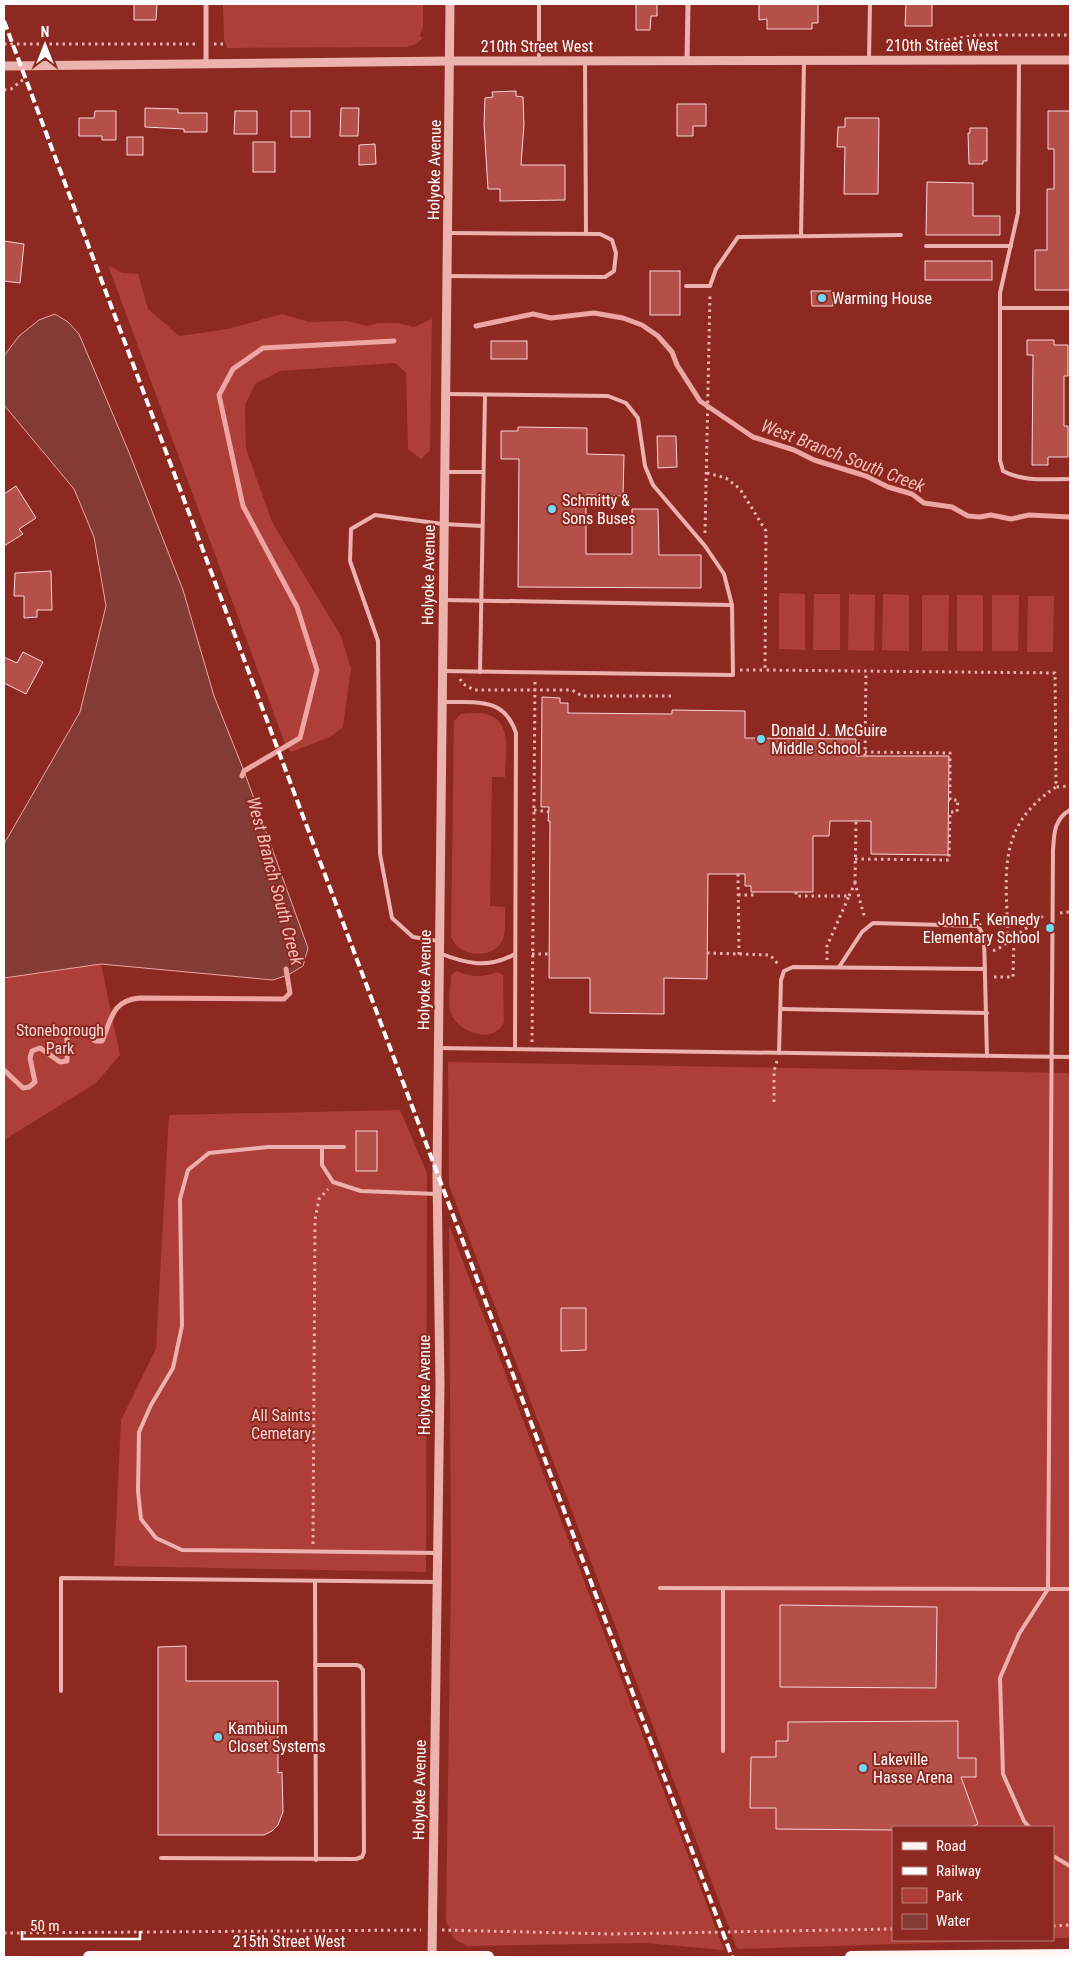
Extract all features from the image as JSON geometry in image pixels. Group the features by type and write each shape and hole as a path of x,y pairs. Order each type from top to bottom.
{"main road":[{"path":"851,1957 1070,1955"},
{"name":"215th Street West","path":"89,1957 488,1957"}],"street":[{"path":"206,4 206,64"},
{"name":"Holyoke Avenue","path":"432,1957 440,1374 437,1194 438,1048 444,394 448,233 450,4"},
{"path":"687,61 688,4"},
{"name":"210th Street West","path":"4,66 450,61 1070,60"}],"lane":[{"path":"539,4 539,61"},
{"path":"869,61 870,4"},
{"path":"1019,60 1018,213 1002,278 1000,308 1000,460 1003,471 1013,476 1031,479 1070,479"},
{"path":"585,61 586,234"},
{"path":"801,236 804,61"},
{"path":"447,276 610,276 614,271 617,256 612,240 600,234 448,233"},
{"path":"686,286 710,286 716,269 738,237 901,236"},
{"path":"926,246 1011,246"},
{"path":"1000,308 1070,308"},
{"path":"442,672 732,675 732,605 724,574 705,546 653,485 645,466 638,418 626,403 608,396 484,396 444,394"},
{"path":"480,672 484,396"},
{"path":"444,472 483,472"},
{"path":"439,941 413,937 392,918 380,854 378,641 350,561 351,529 375,515 443,524 482,526"},
{"path":"442,600 732,605"},
{"path":"442,702 497,706 511,719 516,733 515,1049"},
{"path":"1028,1826 1024,1821 1003,1774 1000,1678 1019,1634 1048,1589 1052,914 1055,828 1062,815 1070,810"},
{"path":"839,967 867,928 873,923 978,926 984,936 988,1056"},
{"path":"439,953 466,963 483,965 502,961 515,954"},
{"path":"779,1053 781,980 784,971 793,967 985,969"},
{"path":"781,1009 986,1012"},
{"path":"438,1048 1070,1057"},
{"path":"344,1147 268,1147 209,1153 188,1170 180,1198 182,1326 172,1368 151,1405 139,1432 138,1491 141,1519 156,1538 182,1550 438,1553"},
{"path":"322,1147 322,1165 333,1182 361,1191 437,1194"},
{"path":"61,1691 61,1578 437,1582"},
{"path":"315,1581 316,1860"},
{"path":"660,1588 1070,1589"},
{"path":"723,1588 723,1752"},
{"path":"161,1858 316,1860 356,1859 362,1857 364,1842 363,1670 360,1666 356,1665 315,1665"},
{"path":"1054,1857 1070,1866"}],"path":[{"path":"941,41 978,35 1070,35"},
{"path":"4,44 223,44"},
{"path":"4,90 11,89 25,78"},
{"path":"705,546 710,286"},
{"path":"707,473 726,478 740,489 766,531 765,670"},
{"path":"732,670 1055,673 1056,787"},
{"path":"456,672 462,684 474,690 572,690 582,696 673,696"},
{"path":"855,859 949,860 950,812 957,812 958,800 950,800 950,753 866,754 866,672"},
{"path":"532,1049 536,690 534,673"},
{"path":"1008,941 1007,876 1010,845 1026,811 1056,787 1070,786"},
{"path":"534,810 549,812"},
{"path":"856,821 855,883 867,928"},
{"path":"738,874 739,955"},
{"path":"827,967 827,946 855,883"},
{"path":"738,895 755,895 754,892"},
{"path":"796,892 796,896 849,896"},
{"path":"985,954 1001,947 1042,915 1070,912"},
{"path":"986,978 1013,977 1014,937"},
{"path":"707,953 770,955 784,971"},
{"path":"532,954 549,954"},
{"path":"774,1102 774,1071 779,1053"},
{"path":"313,1551 315,1220 320,1199 333,1182"},
{"path":"1054,1926 1070,1925"},
{"path":"4,1932 432,1930 612,1934 892,1929"}],"green space":[{"path":"223,4 423,4 423,27 420,36 423,38 416,44 407,47 227,48 224,39"},
{"path":"108,265 122,273 138,274 148,309 179,336 228,329 282,314 309,322 347,321 367,326 378,323 398,323 414,327 432,319 430,450 421,459 408,449 406,373 395,363 280,371 255,384 245,405 246,449 272,522 341,636 351,669 343,727 330,737 291,752 285,744"},
{"path":"779,593 805,594 805,650 779,649"},
{"path":"814,594 840,594 840,650 813,650"},
{"path":"849,594 875,595 874,651 848,650"},
{"path":"883,594 909,595 909,651 882,650"},
{"path":"922,595 949,595 948,651 922,651"},
{"path":"957,595 983,595 983,651 957,651"},
{"path":"992,595 1019,595 1018,651 992,651"},
{"path":"1028,596 1054,596 1053,652 1027,652"},
{"path":"461,714 483,714 497,719 502,725 506,742 505,777 492,777 490,906 505,907 505,931 500,945 490,952 483,954 463,951 451,937 454,721"},
{"name":"Stoneborough Park","path":"101,964 120,1055 96,1083 4,1140 4,978"},
{"path":"457,971 477,976 497,972 503,975 504,1022 499,1029 484,1035 475,1033 459,1025 453,1018 449,1006 449,997 451,975"},
{"path":"448,1062 1070,1073 1070,1938 1054,1938 1054,1826 892,1826 892,1941 996,1941 737,1949 449,1185"},
{"name":"All Saints Cemetary","path":"400,1110 427,1173 426,1572 114,1566 121,1420 156,1349 169,1115"},
{"path":"449,1225 724,1950 645,1943 467,1946 454,1939 446,1921 451,1573"}],"water":[{"path":"55,314 68,322 79,334 130,455 183,590 214,696 244,771 308,948 303,966 288,975 273,980 101,964 4,978 4,844 80,712 106,606 94,537 74,489 4,405 4,356 19,336 39,320"}],"building":[{"path":"134,4 157,4 156,20 134,20"},
{"path":"636,4 657,4 657,16 651,16 650,30 636,30"},
{"path":"759,4 818,4 818,23 812,23 812,29 767,29 767,19 759,20"},
{"path":"906,4 932,4 932,26 905,26"},
{"path":"516,91 516,96 523,97 524,124 521,165 565,165 565,200 500,201 500,189 488,189 484,124 485,98 493,97 492,92"},
{"path":"677,104 706,104 706,126 693,126 693,136 677,136"},
{"path":"145,108 178,109 178,113 207,113 207,132 184,132 184,129 145,127"},
{"path":"341,108 359,108 358,136 340,136"},
{"path":"95,111 116,111 116,140 102,140 102,136 79,136 79,118 94,118"},
{"path":"235,111 257,111 257,134 234,134"},
{"path":"291,111 310,111 310,137 291,137"},
{"path":"1048,111 1070,111 1070,290 1035,290 1035,250 1047,250 1047,189 1054,189 1054,149 1048,149"},
{"path":"845,118 879,118 878,194 844,194 845,147 837,147 838,127 845,127"},
{"path":"970,128 987,128 987,161 983,161 983,164 969,164 968,133 970,133"},
{"path":"127,137 143,137 143,155 127,155"},
{"path":"253,142 275,142 275,172 253,172"},
{"path":"375,144 376,164 359,165 359,145"},
{"path":"927,182 973,183 973,216 1000,216 1000,235 926,235"},
{"path":"4,241 24,244 20,283 4,281"},
{"path":"925,261 992,261 992,280 925,280"},
{"path":"650,271 680,271 680,315 650,315"},
{"name":"Warming House","path":"811,291 832,291 833,306 812,306"},
{"path":"1027,340 1054,340 1054,345 1068,345 1068,376 1064,376 1064,426 1068,426 1068,457 1048,457 1048,465 1032,465 1033,355 1027,355"},
{"path":"491,341 527,341 527,359 491,359"},
{"name":"Schmitty & Sons Buses","path":"518,427 587,428 587,454 624,455 623,496 586,495 586,554 632,554 632,509 658,509 659,555 701,555 701,588 518,587 519,459 501,459 501,431 518,431"},
{"path":"657,436 676,436 677,467 658,468"},
{"path":"16,486 36,518 19,529 23,534 4,546 4,494"},
{"path":"51,571 52,610 37,610 37,617 24,618 24,596 14,596 15,573"},
{"path":"23,652 43,662 26,694 4,683 4,657 17,663"},
{"path":"542,697 560,698 560,703 568,703 568,713 672,714 672,710 745,711 745,738 856,739 856,756 949,756 948,855 871,854 871,821 830,821 829,836 813,836 813,892 751,892 751,886 745,886 745,874 708,874 707,979 664,978 664,1014 590,1013 590,978 549,978 550,821 548,821 549,807 541,807"},
{"path":"356,1131 377,1131 377,1171 356,1171"},
{"path":"561,1308 586,1308 586,1350 561,1351"},
{"path":"780,1605 937,1607 936,1688 780,1687"},
{"name":"Kambium Closet Systems","path":"186,1646 186,1681 278,1681 278,1773 282,1772 283,1812 278,1825 264,1835 158,1835 158,1647"},
{"name":"Lakeville Hasse Arena","path":"958,1721 958,1758 976,1758 976,1777 961,1777 978,1824 973,1826 892,1826 892,1830 776,1829 776,1808 750,1808 751,1757 776,1757 776,1741 788,1741 788,1722"}],"waterway":[{"name":"West Branch South Creek","path":"476,326 533,314 551,318 594,313 623,318 642,325 658,336 672,352 677,365 700,401 753,437 794,450 814,460 866,476 888,487 912,494 924,503 952,507 968,516 980,517 991,515 1011,519 1029,515 1070,517"},
{"name":"West Branch South Creek","path":"242,776 244,771 300,738 317,670 297,607 243,506 219,395 233,369 263,348 394,341"},
{"name":"West Branch South Creek","path":"4,1070 23,1088 29,1087 35,1082 30,1058 32,1051 40,1048 60,1062 67,1061 67,1037 74,1030 85,1032 95,1041 102,1041 114,1012 123,1003 130,1000 139,998 284,999 290,993 286,969"}],"railway":[{"path":"4,21 732,1957"}],"place":[{"name":"Warming House","path":"822,298"},
{"name":"Schmitty & Sons Buses","path":"552,509"},
{"name":"Donald J. McGuire Middle School","path":"761,739"},
{"name":"John F. Kennedy Elementary School","path":"1050,928"},
{"name":"Kambium Closet Systems","path":"218,1737"},
{"name":"Lakeville Hasse Arena","path":"863,1768"}]}
